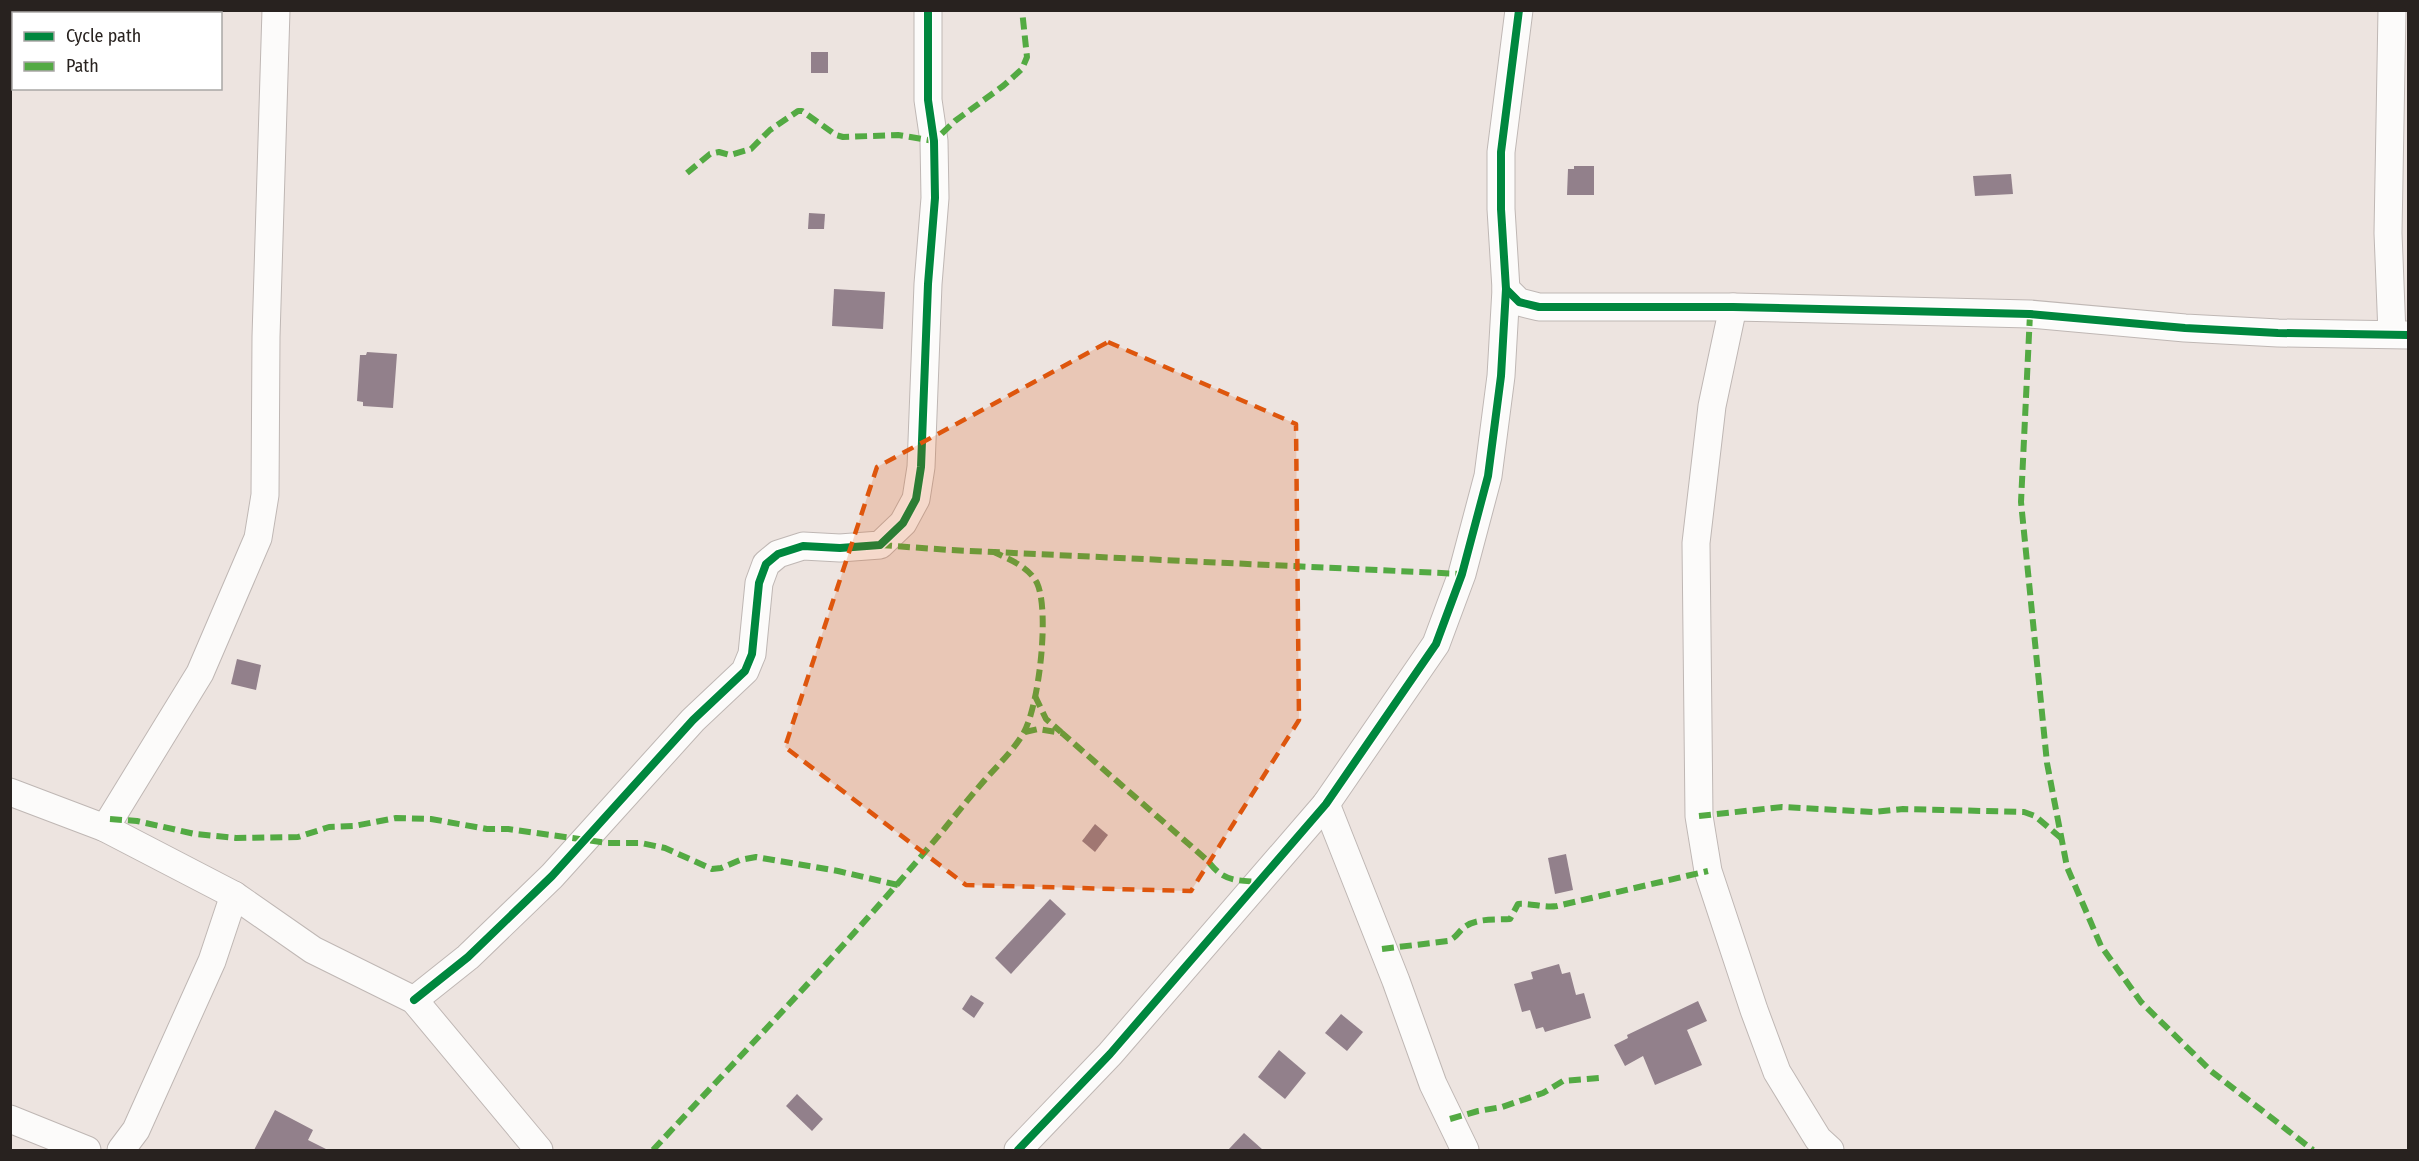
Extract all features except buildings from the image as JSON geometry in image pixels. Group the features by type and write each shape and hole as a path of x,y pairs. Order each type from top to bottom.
{"street":[{"path":"105,828 200,674 258,538 265,495 266,337 276,10"},
{"path":"414,1000 468,957 552,876 693,720 745,671 752,654 759,583 766,564 778,554 803,546 840,548 879,545 903,523 916,499 921,467 928,284 935,198 934,141 928,100 928,10"},
{"path":"1018,1150 1110,1054 1326,804 1436,644 1462,574 1488,476 1501,376 1506,290 1501,209 1501,152 1519,10"},
{"path":"1506,290 1520,302 1539,307 1733,307 2030,314 2185,328 2278,333 2400,335 2388,233 2392,10"},
{"path":"1733,307 1712,406 1696,543 1699,816 1708,871 1777,1072 1818,1139 1830,1150"},
{"path":"10,792 105,828 234,895 313,950 414,1000 539,1150"},
{"path":"1326,804 1396,981 1433,1084 1465,1150"},
{"path":"121,1150 136,1130 212,961 234,895"},
{"path":"15,1126 87,1150"}],"highlighted area":[{"path":"1108,342 1296,424 1299,720 1191,891 966,885 785,747 877,467"}],"marked path":[{"path":"687,173 710,154 719,152 730,155 751,149 770,130 798,111 802,111 836,135 843,137 898,135 934,141 955,121 1022,69 1027,57 1022,10"},
{"path":"2030,314 2021,502 2047,763 2067,867 2101,946 2141,1002 2211,1071 2313,1150"},
{"path":"880,545 1462,574"},
{"path":"653,1150 874,910 1023,734 1029,721 1038,682 1043,636 1041,596 1037,583 1029,572 994,552"},
{"path":"1035,696 1046,719 1061,732"},
{"path":"1025,732 1038,729 1062,733 1218,872 1235,880 1258,882"},
{"path":"1699,816 1782,807 1873,812 1903,809 2024,812 2035,816 2061,838"},
{"path":"110,819 137,821 195,834 236,838 298,837 329,827 354,826 396,818 431,819 487,829 508,829 608,843 641,843 665,848 712,869 756,857 838,871 898,885"},
{"path":"1382,949 1448,941 1471,923 1510,919 1518,904 1557,906 1708,871"},
{"path":"1450,1119 1502,1107 1543,1093 1563,1081 1600,1078"}],"cycle path":[{"path":"414,1000 468,957 552,876 693,720 745,671 752,654 759,583 766,564 778,554 803,546 840,548 880,545 903,523 916,499 921,467 928,284 935,198 934,141 928,100 928,10"},
{"path":"1519,10 1501,152 1501,209 1506,289 1519,302 1539,307 1733,307 2030,314 2185,328 2278,333 2408,335"},
{"path":"1018,1150 1110,1054 1326,804 1436,644 1462,574 1488,476 1501,376 1506,289"}]}
